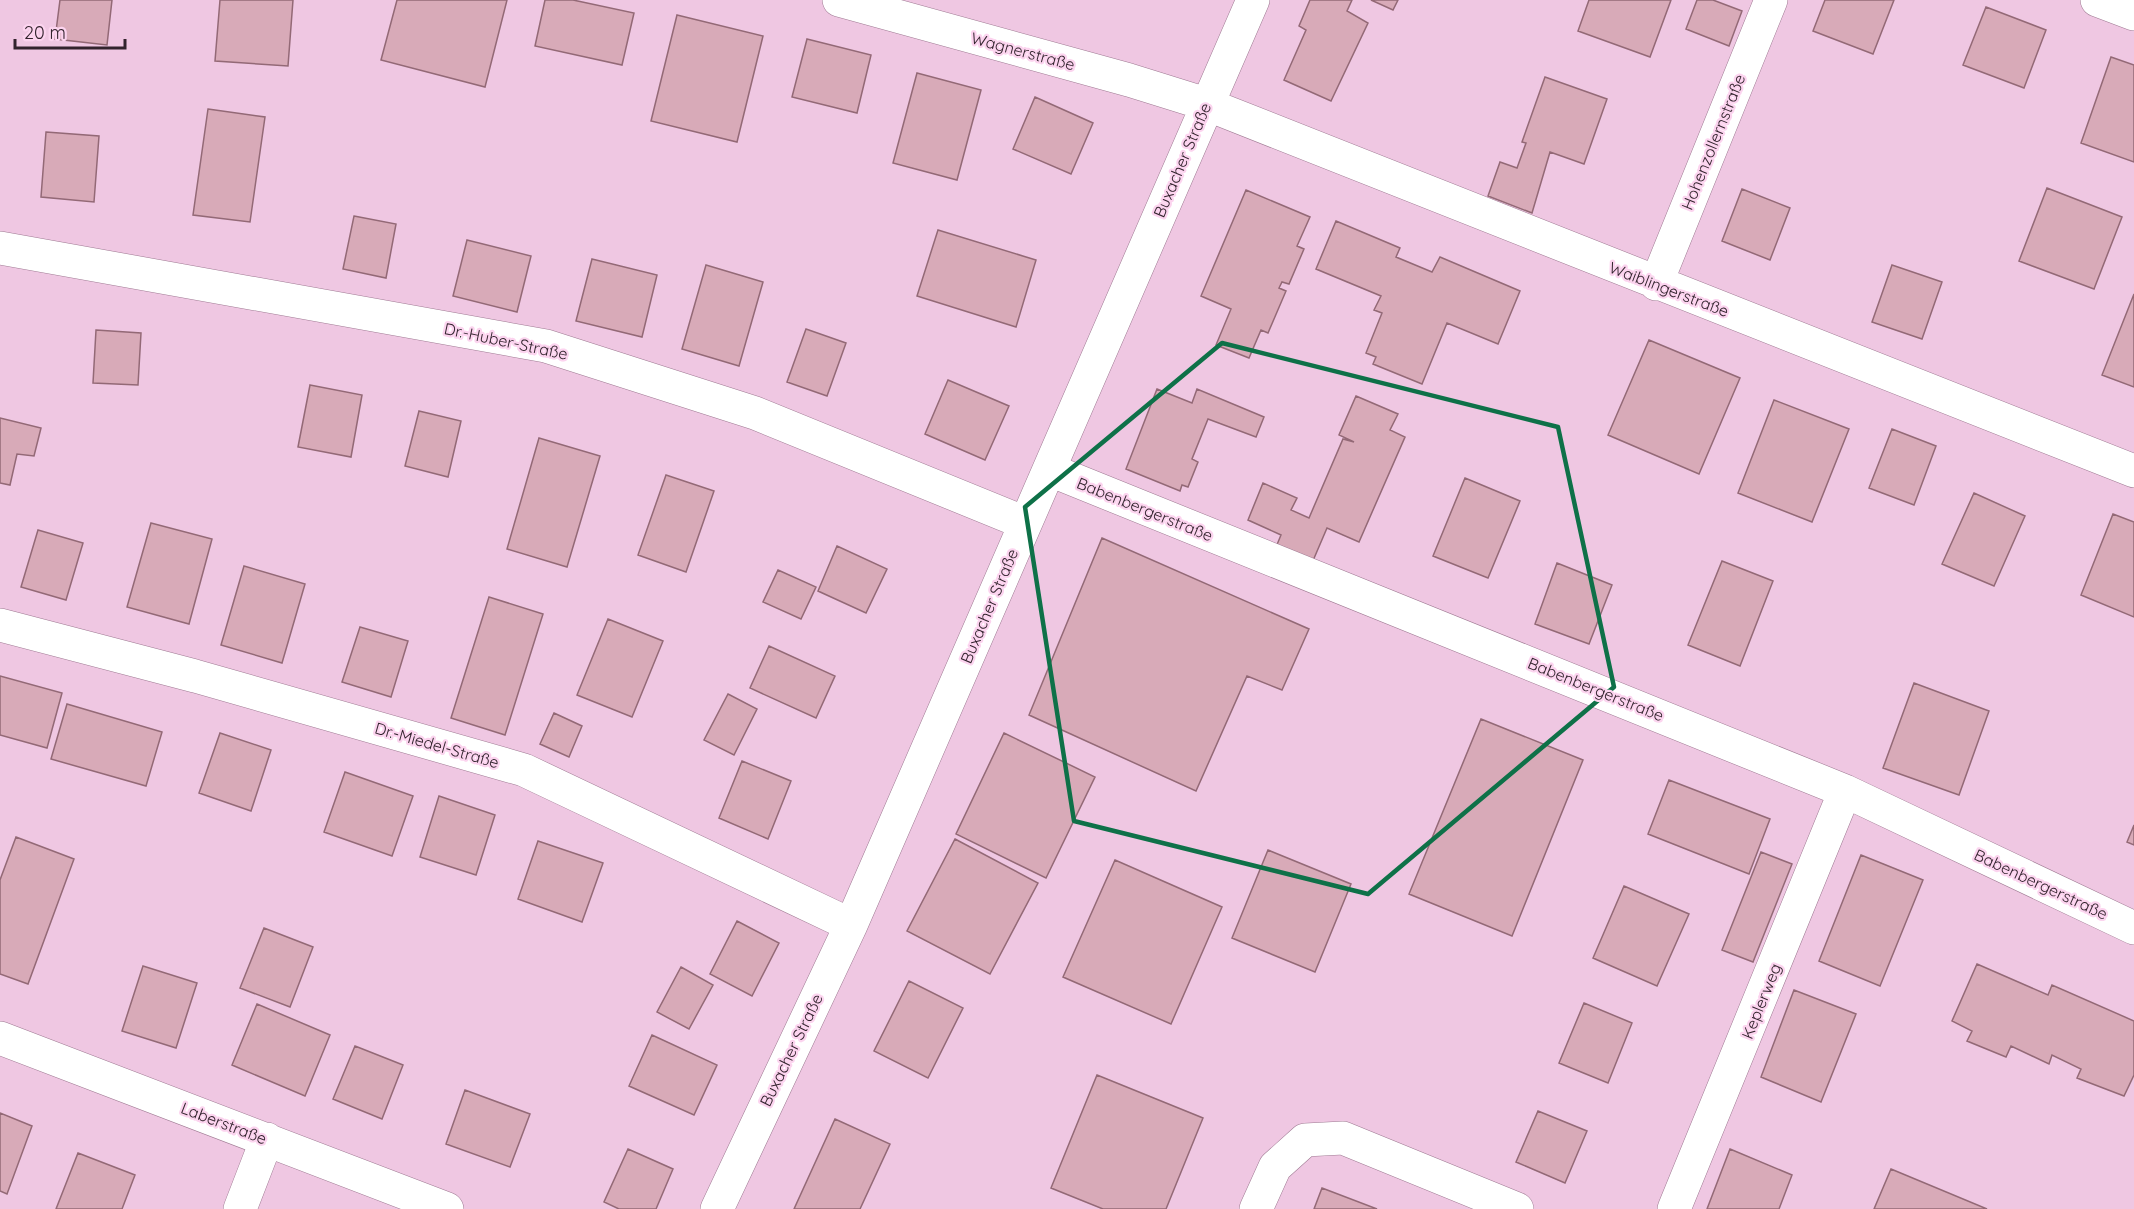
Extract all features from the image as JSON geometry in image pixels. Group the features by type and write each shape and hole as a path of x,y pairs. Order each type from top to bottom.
{"street":[{"name":"Wagnerstraße","path":"839,0 1129,80 1206,105"},
{"name":"Buxacher Straße","path":"717,1209 851,925 1253,0"},
{"name":"Hohenzollernstraße","path":"1656,284 1771,0"},
{"path":"2097,0 2134,14"},
{"name":"Waiblingerstraße","path":"1206,105 2134,471"},
{"name":"Dr.-Huber-Straße","path":"0,248 546,346 755,413 1025,523"},
{"name":"Babenbergerstraße","path":"1050,471 1845,791 2134,928"},
{"name":"Dr.-Miedel-Straße","path":"0,625 195,675 524,770 851,925"},
{"name":"Keplerweg","path":"1674,1209 1845,791"},
{"name":"Laberstraße","path":"0,1038 447,1209"},
{"path":"1256,1209 1275,1167 1305,1140 1344,1138 1517,1209"},
{"path":"240,1209 267,1139"}],"highlighted area":[{"path":"1222,343 1558,427 1614,687 1368,894 1074,821 1025,507"}],"building":[{"path":"60,0 112,0 107,45 55,39"},
{"path":"220,0 293,0 288,66 215,61"},
{"path":"397,0 507,0 485,87 381,60"},
{"path":"545,0 573,0 634,13 622,65 535,46"},
{"path":"1310,0 1352,0 1347,11 1368,23 1331,101 1284,80 1306,30 1299,26"},
{"path":"1371,0 1398,0 1393,10"},
{"path":"1589,0 1671,0 1650,57 1578,31"},
{"path":"1697,0 1713,0 1742,11 1729,46 1686,29"},
{"path":"1825,0 1894,0 1873,54 1813,31"},
{"path":"1986,7 2046,30 2024,88 1963,65"},
{"path":"677,15 763,36 737,142 651,121"},
{"path":"807,39 871,55 857,113 792,97"},
{"path":"2111,57 2134,65 2134,162 2081,143"},
{"path":"917,73 981,90 957,180 893,163"},
{"path":"1545,77 1607,99 1584,164 1550,152 1532,213 1488,196 1500,162 1517,168 1526,143 1522,142"},
{"path":"1035,97 1093,123 1071,174 1013,149"},
{"path":"208,109 265,117 250,222 193,215"},
{"path":"46,132 99,136 94,202 41,197"},
{"path":"2047,188 2122,217 2094,289 2019,261"},
{"path":"1742,189 1790,208 1770,260 1722,241"},
{"path":"1246,190 1310,217 1297,246 1304,249 1289,284 1282,282 1279,288 1286,291 1268,333 1261,330 1249,358 1216,345 1231,309 1201,296"},
{"path":"354,216 396,224 386,278 343,269"},
{"path":"1336,221 1400,248 1396,257 1432,272 1440,257 1520,291 1498,344 1447,323 1422,384 1373,364 1376,357 1366,353 1382,313 1374,310 1381,296 1316,269"},
{"path":"938,230 1036,260 1016,327 917,296"},
{"path":"467,240 531,256 517,312 453,296"},
{"path":"592,259 657,275 642,337 576,321"},
{"path":"706,265 763,282 739,366 682,349"},
{"path":"1892,265 1942,282 1922,339 1872,322"},
{"path":"2134,294 2134,387 2102,375"},
{"path":"806,329 846,343 827,396 787,382"},
{"path":"96,330 141,333 138,385 93,383"},
{"path":"1649,340 1740,378 1699,474 1608,435"},
{"path":"948,380 1009,406 985,460 925,434"},
{"path":"310,385 362,395 351,457 298,447"},
{"path":"1157,389 1192,403 1197,389 1264,417 1256,437 1208,419 1192,459 1198,462 1188,487 1182,485 1180,491 1126,469"},
{"path":"1356,396 1398,414 1390,430 1405,437 1359,542 1327,528 1312,563 1276,547 1281,535 1248,520 1263,483 1297,498 1291,510 1309,518 1343,439 1354,442 1339,435"},
{"path":"1774,400 1849,429 1812,522 1738,493"},
{"path":"419,411 461,421 448,477 405,466"},
{"path":"0,418 41,428 34,456 17,454 10,485 0,483"},
{"path":"1892,429 1936,446 1914,505 1869,488"},
{"path":"539,438 600,456 567,567 507,549"},
{"path":"666,475 714,491 686,572 638,555"},
{"path":"1465,478 1520,501 1488,578 1433,556"},
{"path":"1974,493 2025,516 1994,586 1942,564"},
{"path":"2113,514 2134,522 2134,617 2081,595"},
{"path":"151,523 212,539 189,624 127,607"},
{"path":"38,530 83,543 66,600 21,587"},
{"path":"1102,538 1309,629 1282,690 1247,676 1196,791 1029,715"},
{"path":"837,546 887,569 866,613 818,591"},
{"path":"1722,561 1773,581 1740,666 1688,645"},
{"path":"1557,563 1612,585 1589,644 1535,624"},
{"path":"244,566 305,584 282,663 221,645"},
{"path":"778,570 816,587 801,619 763,602"},
{"path":"489,597 543,614 505,735 451,718"},
{"path":"608,619 663,641 632,717 577,695"},
{"path":"360,627 408,641 391,697 342,682"},
{"path":"769,646 835,676 816,718 750,688"},
{"path":"0,676 62,693 47,748 0,735"},
{"path":"1914,683 1989,711 1959,795 1883,768"},
{"path":"728,694 757,709 734,755 704,740"},
{"path":"67,704 162,732 146,786 51,759"},
{"path":"554,713 582,726 569,757 540,744"},
{"path":"1481,719 1583,760 1512,936 1409,894"},
{"path":"220,733 271,750 251,811 199,793"},
{"path":"1004,733 1095,777 1046,878 956,834"},
{"path":"742,761 791,781 768,839 719,818"},
{"path":"345,772 413,796 392,856 324,832"},
{"path":"1669,780 1770,819 1749,874 1648,834"},
{"path":"439,796 495,815 476,875 420,857"},
{"path":"2134,825 2134,845 2127,842"},
{"path":"16,837 74,859 28,984 0,974 0,880"},
{"path":"955,839 1038,883 990,974 907,931"},
{"path":"538,841 603,863 582,922 518,899"},
{"path":"1268,850 1351,884 1315,972 1232,938"},
{"path":"1761,852 1792,864 1753,962 1722,950"},
{"path":"1861,855 1923,880 1880,986 1819,961"},
{"path":"1115,860 1222,907 1171,1024 1063,977"},
{"path":"1624,886 1689,914 1657,986 1593,958"},
{"path":"737,921 779,943 752,996 710,974"},
{"path":"264,928 313,947 290,1007 240,988"},
{"path":"1977,964 2048,995 2052,985 2134,1021 2134,1075 2124,1096 2077,1078 2081,1069 2052,1055 2049,1064 2011,1046 2006,1057 1967,1041 1972,1031 1952,1021"},
{"path":"143,966 197,983 176,1048 122,1031"},
{"path":"681,967 713,985 689,1029 657,1012"},
{"path":"909,981 963,1008 928,1078 874,1051"},
{"path":"1794,990 1856,1014 1821,1102 1761,1077"},
{"path":"1584,1003 1632,1023 1608,1083 1559,1063"},
{"path":"257,1004 330,1035 305,1096 232,1065"},
{"path":"652,1035 717,1065 694,1115 629,1086"},
{"path":"355,1046 403,1065 382,1119 333,1099"},
{"path":"1097,1075 1203,1118 1166,1209 1103,1209 1051,1188"},
{"path":"465,1090 530,1114 510,1167 446,1144"},
{"path":"1538,1111 1587,1131 1565,1183 1516,1162"},
{"path":"0,1113 32,1126 7,1194 0,1191"},
{"path":"835,1119 890,1144 860,1209 794,1209"},
{"path":"628,1149 673,1169 656,1209 619,1209 604,1202"},
{"path":"1730,1149 1792,1175 1779,1209 1707,1209"},
{"path":"78,1153 135,1175 122,1209 56,1209"},
{"path":"1891,1169 1987,1209 1874,1209"},
{"path":"1322,1188 1377,1209 1314,1209"}]}
